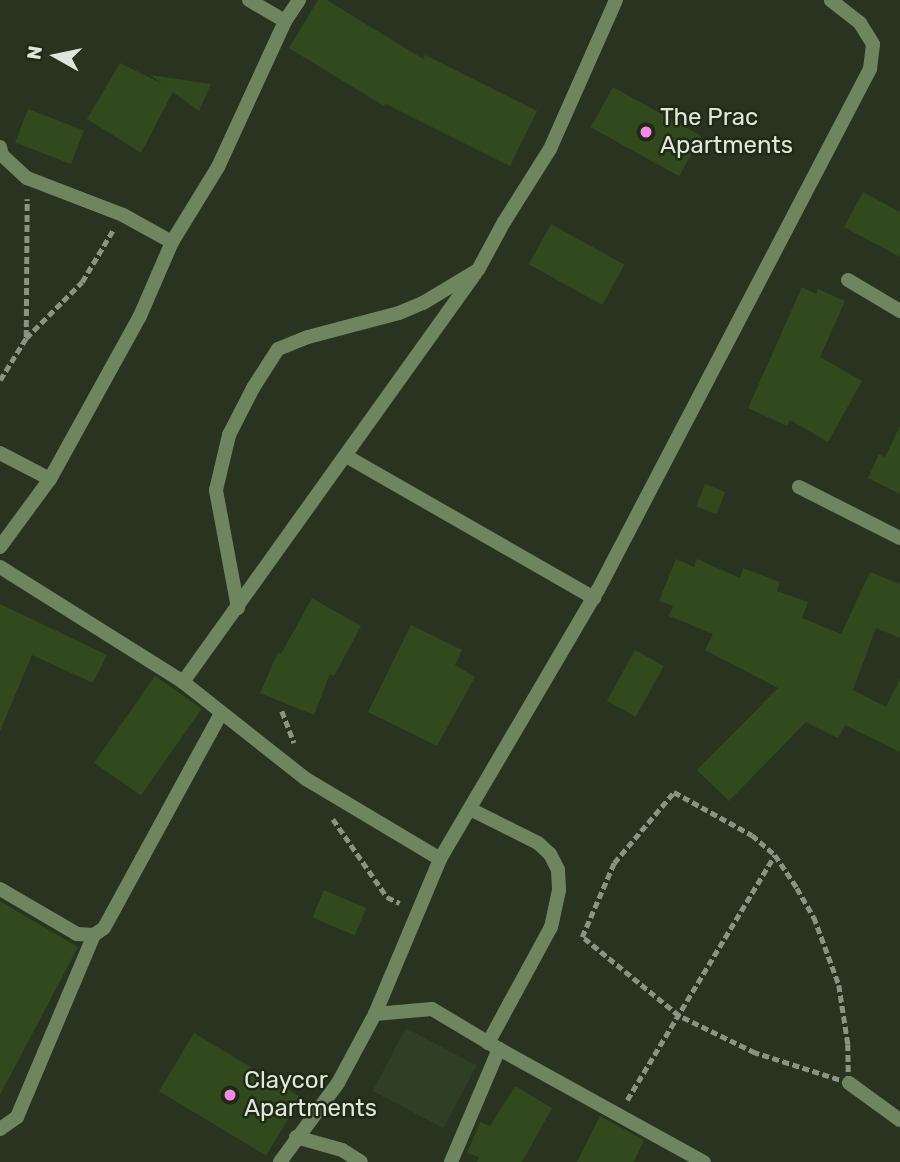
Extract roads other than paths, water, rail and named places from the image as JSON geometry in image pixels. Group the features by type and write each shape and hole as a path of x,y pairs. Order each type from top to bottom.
{"street":[{"path":"249,0 285,21"},
{"path":"0,547 50,479 140,316 172,242 218,167 285,21 299,0"},
{"path":"183,682 478,270 550,149 616,0"},
{"path":"280,1162 338,1083 375,1014 440,859 594,598 870,69 873,44 860,23 831,0"},
{"path":"0,147 2,155 27,178 122,215 172,242"},
{"path":"238,608 216,490 229,435 253,388 278,349 308,337 399,313 423,303 478,270"},
{"path":"848,280 900,311"},
{"path":"0,453 50,479"},
{"path":"346,456 594,598"},
{"path":"799,487 900,538"},
{"path":"0,567 183,682 306,779 440,859"},
{"path":"0,1129 18,1117 94,936 104,928 221,713"},
{"path":"451,1162 493,1046 551,927 559,890 558,870 550,854 538,843 470,808"},
{"path":"0,888 77,934 94,936"},
{"path":"375,1014 432,1009 493,1046 704,1162"},
{"path":"849,1083 900,1120"},
{"path":"296,1137 342,1150 361,1162"}],"place":[{"name":"The Prac Apartments","path":"646,132"},
{"name":"Claycor Apartments","path":"230,1095"}]}
